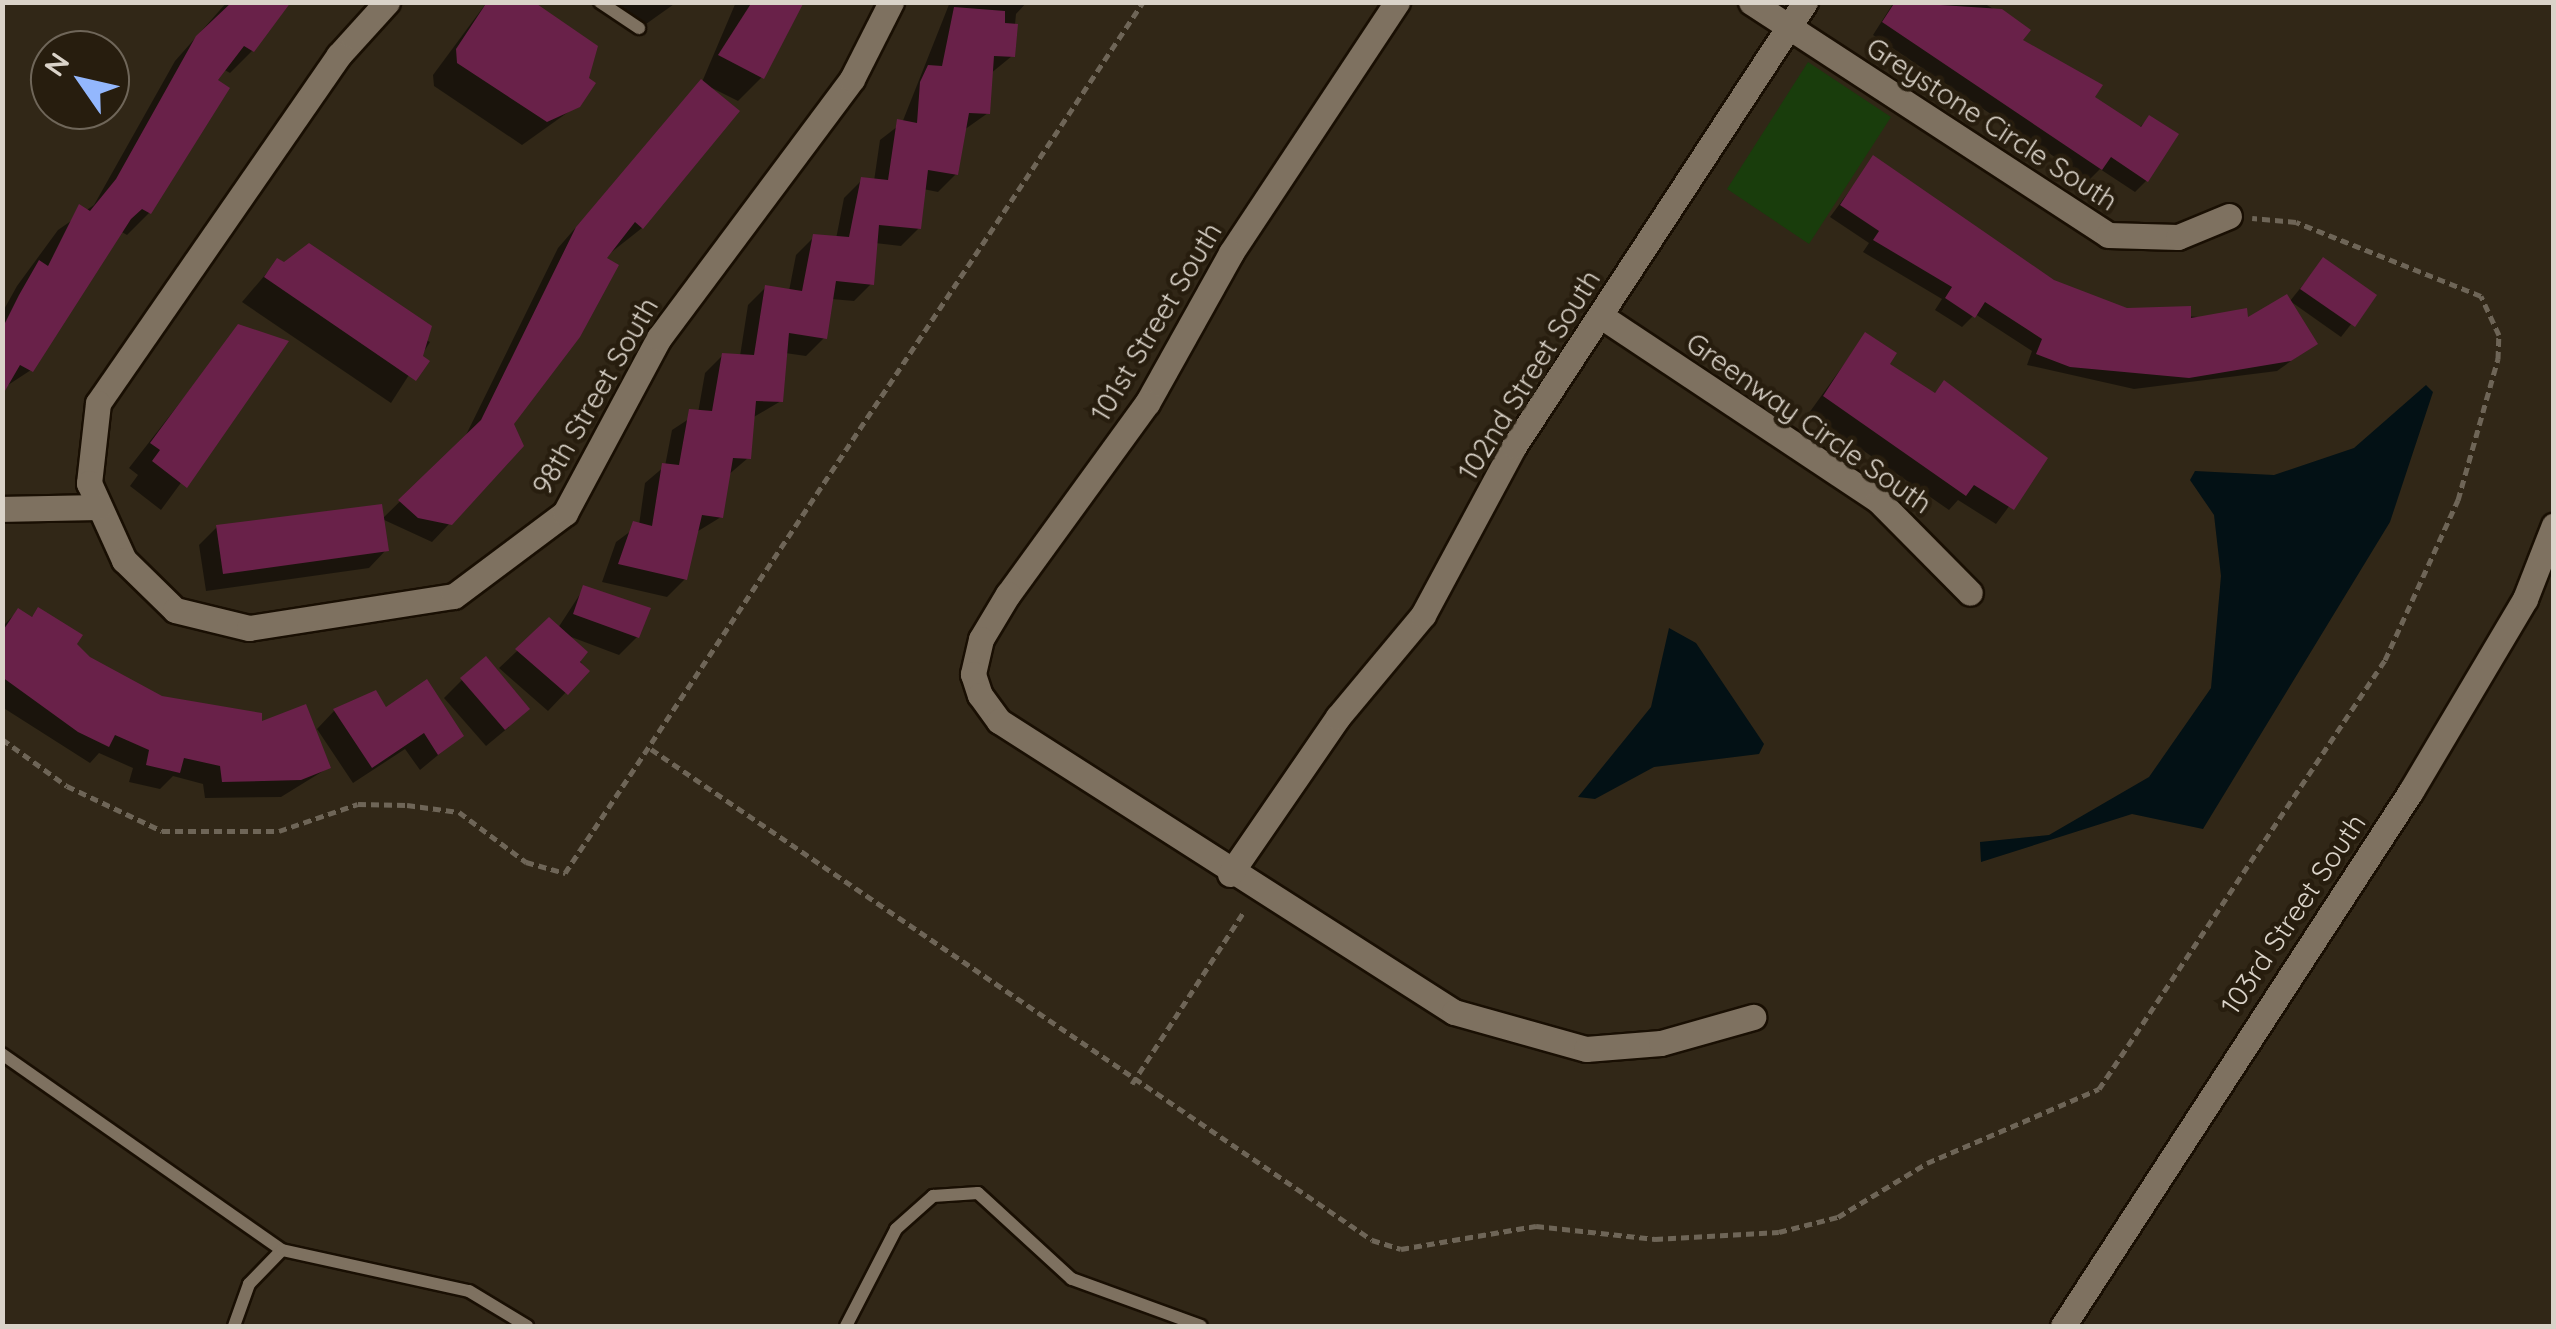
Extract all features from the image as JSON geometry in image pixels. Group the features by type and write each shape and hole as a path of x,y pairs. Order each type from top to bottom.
{"street":[{"name":"98th Street South","path":"387,2 339,55 98,403 88,483 124,560 175,610 249,628 454,596 565,513 659,338 852,79 890,2"},
{"name":"101st Street South","path":"1230,874 998,721 973,674 1008,594 1147,404 1231,253 1397,2"},
{"name":"Greystone Circle South","path":"1751,2 2108,236 2178,237 2229,216"},
{"name":"102nd Street South","path":"1230,874 1338,717 1423,615 1514,446 1805,2"},
{"name":"Greenway Circle South","path":"1601,316 1878,501 1970,593"},
{"path":"2,510 100,507"},
{"name":"103rd Street South","path":"2063,1326 2411,791 2525,600 2554,525"},
{"path":"1230,874 1393,981 1530,1039 1586,1049 1660,1042 1753,1017"}],"lane":[{"path":"600,2 638,28"},
{"path":"2,1054 282,1250 469,1291 527,1326"},
{"path":"846,1326 896,1229 932,1196 978,1193 1072,1279 1201,1326"},
{"path":"234,1326 249,1284 282,1250"}],"path":[{"path":"2,739 67,786 162,831 278,831 358,804 407,804 459,812 551,873 579,859 1143,2"},
{"path":"651,750 1342,1226 1401,1249 1536,1226 1655,1240 1778,1232 1838,1218 1927,1163 2099,1089 2385,660 2458,500 2498,359 2492,313 2466,284 2296,222 2229,216"},
{"path":"1132,1084 1244,913"}],"green space":[{"path":"1808,62 1891,117 1809,244 1727,189"}],"shaded area":[{"path":"2426,385 2433,392 2390,522 2203,829 2132,814 1981,862 1980,842 2049,835 2149,777 2211,688 2221,576 2214,515 2190,480 2195,471 2274,475 2354,448"},
{"path":"1669,628 1696,643 1764,744 1759,754 1654,767 1595,799 1578,797 1651,707"}],"building":[{"path":"232,2 291,2 254,52 244,46 218,80 230,88 151,214 142,209 131,219 33,372 20,365 2,396 2,329 39,260 48,266 79,204 90,211 116,179 196,36"},
{"path":"487,2 534,2 598,46 589,78 596,83 580,107 547,122 457,63 456,49"},
{"path":"752,2 804,2 764,79 718,55"},
{"path":"1895,2 2002,9 2031,30 2023,40 2103,85 2095,97 2141,127 2149,115 2179,134 2148,182 2111,157 2102,170 1882,22"},
{"path":"954,7 1005,11 1005,23 1018,24 1015,57 994,56 990,114 969,113 958,175 928,170 921,229 879,225 874,285 836,281 827,339 789,333 783,402 756,401 751,459 733,458 723,518 702,515 687,580 618,564 633,521 652,526 662,463 679,465 689,409 712,411 722,353 754,355 765,285 802,291 813,234 849,237 861,177 888,180 897,119 917,123 920,82 928,65 942,66"},
{"path":"701,79 740,111 643,229 635,222 607,258 619,265 580,337 514,424 524,446 452,525 418,518 398,500 481,420 576,227"},
{"path":"1873,155 2054,280 2127,308 2191,306 2191,318 2247,308 2248,317 2287,294 2318,344 2291,361 2189,378 2070,367 2036,354 2042,339 1985,302 1975,318 1945,298 1952,287 1873,240 1879,231 1840,205"},
{"path":"309,243 432,326 423,356 430,361 416,381 264,277 277,258 284,262"},
{"path":"2323,257 2377,295 2355,327 2300,289"},
{"path":"238,324 289,341 187,488 152,461 160,450 150,443"},
{"path":"1865,332 1897,353 1890,364 1935,393 1944,380 2048,458 2014,510 1974,485 1966,496 1823,396"},
{"path":"382,504 389,551 223,574 216,525"},
{"path":"583,585 651,608 639,638 573,614"},
{"path":"38,607 83,635 77,644 90,657 162,696 262,713 262,721 306,704 331,768 301,780 222,782 220,766 184,758 180,773 146,765 149,750 115,735 109,747 78,732 2,677 2,632 18,608 32,617"},
{"path":"549,617 588,652 580,662 590,671 568,695 515,649"},
{"path":"486,656 530,709 505,730 460,678"},
{"path":"427,679 464,736 438,755 424,733 372,768 333,709 376,690 386,707"}]}
